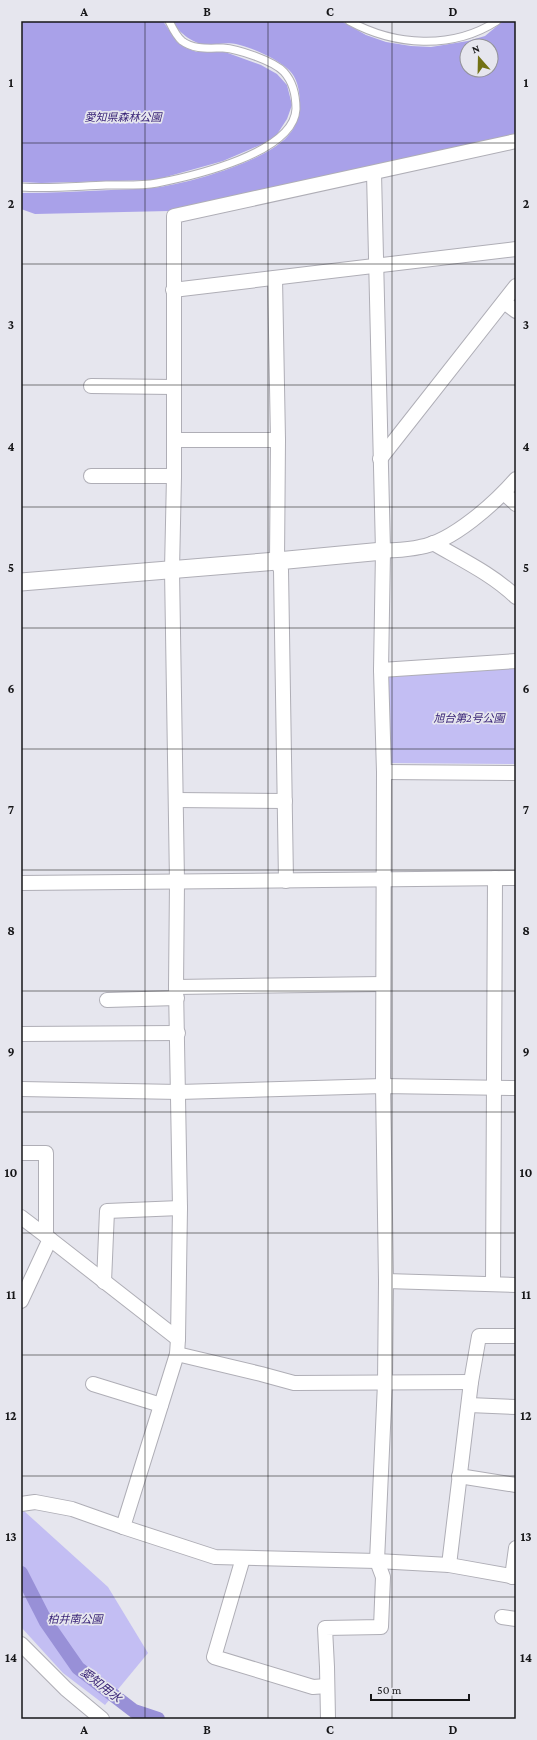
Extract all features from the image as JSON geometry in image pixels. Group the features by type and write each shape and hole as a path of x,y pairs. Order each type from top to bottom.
{"street":[{"path":"123,1527 177,1354 178,1339 180,1208 172,570 174,476 174,216 516,141"},
{"path":"328,1719 325,1628 381,1627 383,1577 377,1561 385,1383 386,1281 383,1086 384,772 381,670 383,550 374,173"},
{"path":"173,290 516,249"},
{"path":"276,278 278,440 276,561 281,570 286,881"},
{"path":"380,459 516,286"},
{"path":"504,302 516,311"},
{"path":"91,386 173,386"},
{"path":"174,440 278,440"},
{"path":"91,476 174,476"},
{"path":"21,582 276,561 420,547 433,543 467,524 504,493 516,479"},
{"path":"504,493 516,504"},
{"path":"433,543 483,572 516,597"},
{"path":"381,670 516,661"},
{"path":"384,772 516,773"},
{"path":"176,800 285,801"},
{"path":"493,1283 493,1088 496,878"},
{"path":"21,883 516,878"},
{"path":"107,1000 177,993 384,984"},
{"path":"21,1034 178,1033"},
{"path":"21,1089 179,1092 383,1086 516,1088"},
{"path":"21,1153 46,1153 48,1237 21,1301"},
{"path":"104,1282 107,1211 180,1208"},
{"path":"21,1217 178,1339"},
{"path":"386,1281 493,1283 516,1285"},
{"path":"449,1565 471,1382 479,1336 516,1336"},
{"path":"177,1354 294,1383 471,1382"},
{"path":"93,1384 161,1405"},
{"path":"469,1405 516,1407"},
{"path":"459,1476 516,1485"},
{"path":"21,1504 35,1502 72,1509 215,1557 377,1561 449,1565 514,1577 516,1548"},
{"path":"243,1558 214,1657 313,1687 328,1686"},
{"path":"21,1644 66,1689 102,1719"}],"lane":[{"path":"21,187 156,183 230,163 257,153 279,139 290,126 295,115 296,102 290,81 284,72 268,62 234,50 194,47 182,41 169,21"},
{"path":"349,21 363,29 381,36 426,42 464,37 482,31 497,21"}],"green space":[{"name":"愛知県森林公園","path":"21,21 163,21 177,42 186,48 197,52 225,52 261,65 277,74 287,85 292,105 287,119 274,139 223,161 155,180 41,183 21,182"},
{"path":"172,21 341,21 366,35 386,42 411,46 431,47 459,42 459,78 499,78 499,38 478,38 485,36 503,21 516,21 516,131 512,136 169,211 35,214 21,209 21,193 154,188 211,175 267,152 281,142 291,132 297,119 300,100 297,83 289,70 257,51 233,43 209,45 198,43 188,38"},
{"name":"旭台第2号公園","path":"516,668 516,764 390,763 388,677"},
{"name":"柏井南公園","path":"24,1511 108,1587 148,1653 105,1705 63,1673 21,1627 21,1512"}],"waterway":[{"name":"愛知用水","path":"21,1573 46,1622 78,1668 134,1711 158,1719"}]}
